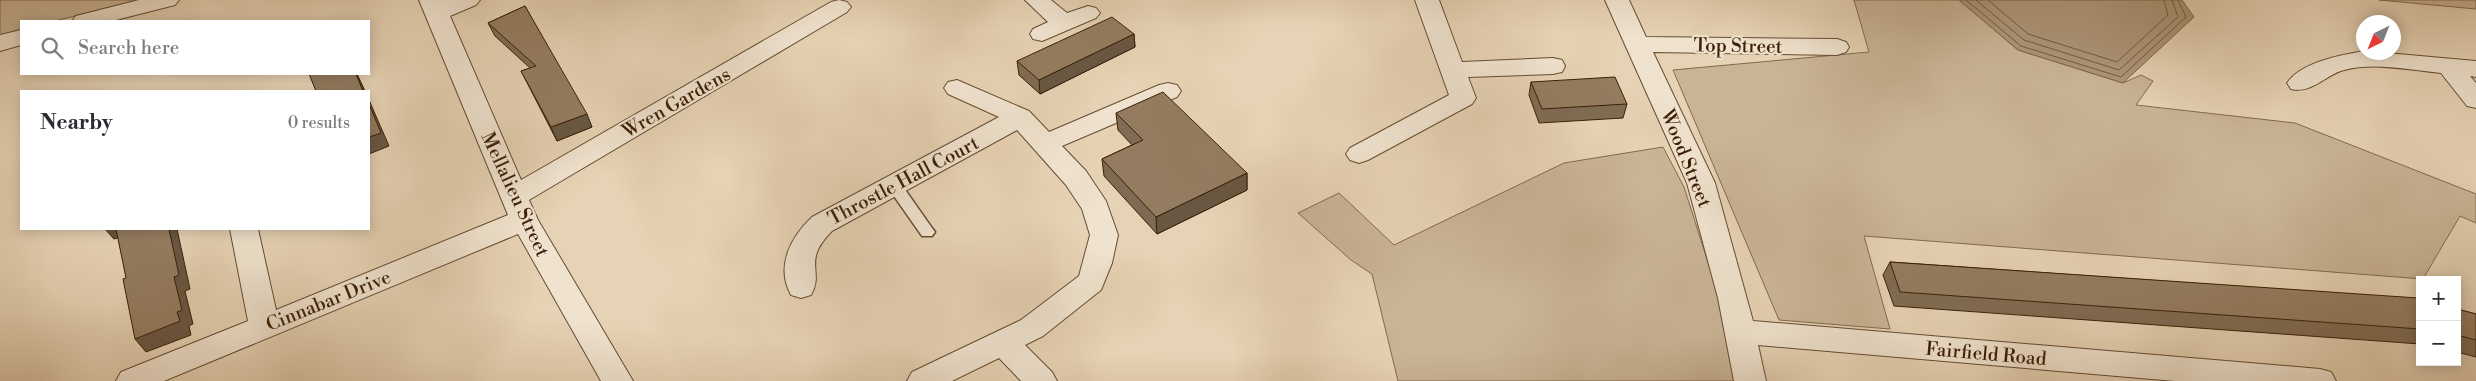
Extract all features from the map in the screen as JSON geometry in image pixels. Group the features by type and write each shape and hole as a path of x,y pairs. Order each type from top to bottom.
{"street":[{"path":"88,20 167,0"},
{"path":"434,7 468,0"},
{"path":"1037,0 1065,24"},
{"path":"1359,154 1463,98 1427,0"},
{"name":"Wood Street","path":"1617,0 1639,44 1701,183 1741,332 1750,381"},
{"name":"Mellalieu Street","path":"434,7 519,208 617,381"},
{"name":"Wren Gardens","path":"519,208 839,7"},
{"path":"1042,34 1088,13"},
{"path":"0,43 20,37"},
{"name":"Top Street","path":"1639,44 1837,46"},
{"path":"2300,83 2335,64 2368,58 2476,69"},
{"path":"1453,70 1552,66"},
{"path":"2448,66 2476,100"},
{"path":"923,381 1032,328 1091,282 1098,263 1104,235 1096,208 1076,178 1046,143 1020,117 957,88"},
{"path":"1046,143 1168,91"},
{"name":"Throstle Hall Court","path":"801,287 798,267 806,240 812,233 836,215 1020,117"},
{"name":"Cinnabar Drive","path":"132,381 264,326 519,208"},
{"path":"244,230 264,326"},
{"name":"Fairfield Road","path":"1741,332 2320,381"},
{"path":"1004,343 1041,381"}],"lane":[{"path":"894,185 927,232"}],"shaded area":[{"path":"0,0 138,0 59,20 20,20 20,30 0,35"},
{"path":"1854,0 1959,0 2018,50 2123,83 2141,75 2153,81 2136,105 2295,123 2476,194 2476,223 2460,216 2425,276 2416,276 2416,278 1864,236 1890,329 1779,320 1673,70 1869,52"},
{"path":"2379,0 2476,0 2476,9"},
{"path":"1663,147 1684,187 1719,297 1734,381 1398,381 1372,274 1351,260 1298,213 1339,193 1394,245 1564,163"}],"water":[{"path":"1959,0 2182,0 2194,17 2123,83 2018,50"}],"building":[{"path":"525,6 587,114 551,127 521,71 536,66 488,23"},
{"path":"1112,17 1134,34 1039,80 1017,61"},
{"path":"309,75 356,75 363,90 316,90"},
{"path":"1615,77 1627,104 1542,109 1531,82"},
{"path":"1163,92 1247,173 1156,217 1102,159 1143,140 1116,113"},
{"path":"370,106 381,133 370,137"},
{"path":"116,230 169,230 179,275 174,277 182,310 177,312 180,321 135,339 123,279 126,278"},
{"path":"1890,262 2416,298 2416,329 1900,292"},
{"path":"2461,310 2476,314 2476,340 2461,336"}]}
